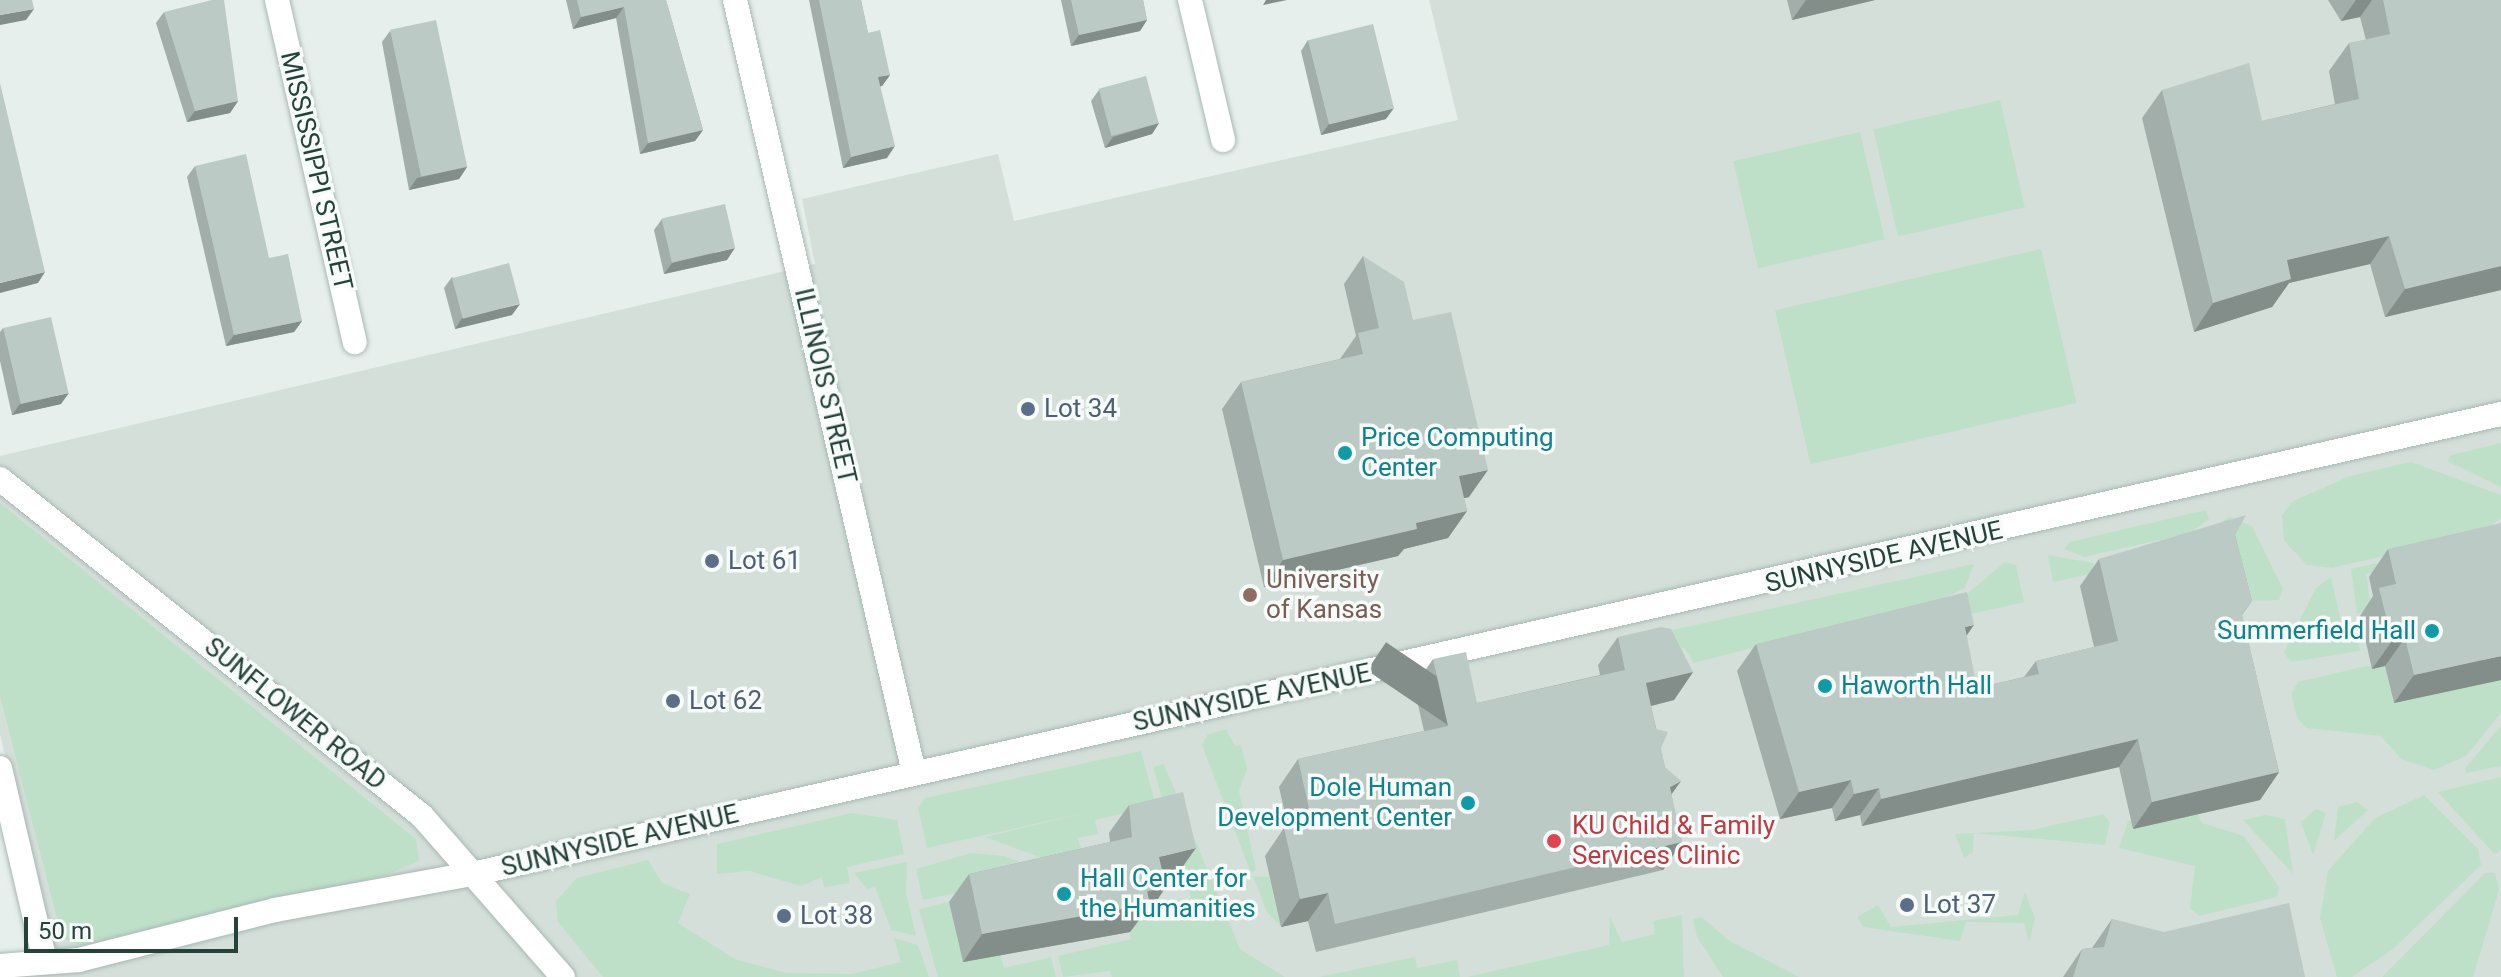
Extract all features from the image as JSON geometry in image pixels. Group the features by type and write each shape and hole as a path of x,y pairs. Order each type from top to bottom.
{"street":[{"name":"MISSISSIPPI STREET","path":"277,0 355,342"},
{"name":"ILLINOIS STREET","path":"735,0 914,773"},
{"path":"1190,0 1223,140"},
{"name":"SUNNYSIDE AVENUE","path":"0,966 45,962 477,873 2501,414"},
{"name":"SUNFLOWER ROAD","path":"0,479 422,816 477,873 563,977"},
{"path":"0,768 45,962"}],"shaded area":[{"name":"University of Kansas","path":"1429,0 2501,0 2501,977 4,977 49,949 0,734 0,456 815,264 802,199 998,154 1014,221 1458,120"}],"green space":[{"path":"2000,100 2025,207 1898,236 1873,129"},
{"path":"1860,132 1885,239 1758,268 1733,161"},
{"path":"2041,249 2077,403 1811,464 1775,310"},
{"path":"2501,443 2501,487 2447,461 2451,455"},
{"path":"2411,462 2501,495 2501,518 2481,533 2332,568 2307,565 2284,541 2282,515 2293,501 2350,476"},
{"path":"0,503 416,839 419,861 386,875 80,945 62,938 0,696"},
{"path":"2206,510 2209,519 2190,533 2084,557 2064,549 2070,542"},
{"path":"2229,517 2252,526 2283,589 2279,600 2243,601 2197,538"},
{"path":"2490,538 2492,546 2366,574 2372,613 2357,613 2351,569"},
{"path":"2048,555 2093,563 2095,573 2053,582"},
{"path":"2005,562 2016,565 2024,602 1900,630 1961,599"},
{"path":"1974,564 1965,588 1942,599 1694,663 1685,649 1654,634"},
{"path":"2331,577 2345,639 2357,636 2360,651 2291,662 2284,653 2289,641 2316,588"},
{"path":"2366,666 2385,666 2393,702 2501,674 2501,713 2466,756 2434,770 2401,759 2381,736 2306,728 2297,718 2291,694 2298,682"},
{"path":"2501,726 2501,766 2466,773 2465,768"},
{"path":"1226,729 1235,746 1241,745 1247,769 1239,791 1256,870 1251,873 1202,745 1207,735"},
{"path":"1141,751 1156,806 1095,820 1098,834 1078,838 1084,864 1069,868 985,837 1093,811 927,848 918,808 925,798"},
{"path":"1164,764 1240,949 1285,977 1112,977 1110,971 1063,977 1058,956 1131,939 1127,919 1193,904 1153,767"},
{"path":"2501,777 2501,850 2494,854 2438,792"},
{"path":"2424,795 2478,849 2481,865 2393,949 2352,977 2337,977 2320,918 2328,871 2375,818"},
{"path":"2357,802 2368,810 2334,841 2338,807"},
{"path":"2316,809 2326,813 2313,855 2301,822"},
{"path":"852,813 897,820 904,854 847,867 850,883 824,887 822,877 801,886 749,871 717,874 717,844"},
{"path":"2103,814 2110,822 2105,845 1974,833 2032,830"},
{"path":"2198,814 2202,823 2244,836 2279,887 2277,897 2199,916 2190,908 2195,866 2119,848 2128,821"},
{"path":"2265,815 2285,819 2293,874 2243,820"},
{"path":"1974,833 1973,852 1964,858 1955,834"},
{"path":"971,853 1005,856 1045,873 923,900 916,869"},
{"path":"648,860 662,883 690,894 678,923 735,959 786,973 852,974 901,962 894,938 918,945 929,977 603,977 558,922 556,901 577,878"},
{"path":"907,862 906,892 916,936 891,930 875,887 867,889 854,873"},
{"path":"2485,873 2495,873 2499,890 2473,977 2382,977"},
{"path":"1253,876 1269,877 1281,927 1267,912"},
{"path":"2025,892 2035,918 2029,943 2024,923 1966,922 1960,941 1863,927 1857,917 1878,905 1891,927 2018,915"},
{"path":"949,902 963,962 1000,953 1004,968 1051,957 1056,977 938,977 919,909"},
{"path":"1682,915 1684,977 1467,977 1609,945 1610,917 1622,942 1655,934 1653,921"},
{"path":"1701,917 1730,941 1799,977 1723,977 1697,937 1693,919"},
{"path":"1415,957 1417,968 1457,960 1460,977 1319,977"}],"building":[{"path":"0,0 32,0 34,9 0,15"},
{"path":"224,0 238,101 195,111 164,12"},
{"path":"577,0 666,0 703,130 648,143 624,7 581,17"},
{"path":"819,0 861,0 868,33 880,30 890,75 878,77 895,146 851,157"},
{"path":"1071,0 1143,0 1147,20 1079,35"},
{"path":"2383,0 2501,0 2501,266 2405,289 2389,236 2287,260 2291,279 2213,303 2162,90 2249,63 2262,121 2359,99 2349,43 2390,34"},
{"path":"436,20 467,167 421,176 390,30"},
{"path":"1373,24 1394,108 1329,125 1308,40"},
{"path":"1146,76 1159,123 1111,136 1099,89"},
{"path":"0,83 45,272 0,283"},
{"path":"246,154 269,258 288,254 302,321 234,335 195,166"},
{"path":"725,204 735,248 672,262 662,219"},
{"name":"Price Computing Center","path":"1363,256 1404,282 1413,320 1451,312 1488,470 1459,476 1467,511 1416,523 1417,529 1283,560 1241,382 1363,354 1358,333 1379,328"},
{"path":"509,263 520,304 463,319 452,278"},
{"path":"51,317 69,393 21,404 3,328"},
{"name":"Haworth Hall","path":"2246,515 2235,535 2252,601 2242,614 2279,772 2152,802 2138,739 1881,799 1879,788 1854,794 1851,780 1799,792 1756,644 1967,592 1974,625 1965,627 1977,688 2039,674 2036,661 2118,641 2099,559"},
{"name":"Summerfield Hall","path":"2501,523 2501,656 2414,675 2405,638 2392,641 2379,588 2396,584 2388,549"},
{"name":"Dole Human Development Center","path":"1661,627 1671,629 1693,672 1646,683 1656,729 1668,732 1661,748 1665,767 1681,781 1670,787 1682,842 1335,924 1328,893 1300,899 1284,828 1312,822 1298,759 1448,726 1433,659 1466,652 1477,703 1625,670 1618,637"},
{"name":"Hall Center for the Humanities","path":"1183,792 1196,848 1159,857 1166,887 1147,891 1150,904 982,934 969,874 1132,837 1129,805"},
{"path":"2289,903 2305,977 2073,977 2082,949 2104,947 2112,919 2164,932"}],"place":[{"name":"Lot 34","path":"1028,409"},
{"name":"Price Computing Center","path":"1345,453"},
{"name":"Lot 61","path":"712,561"},
{"name":"University of Kansas","path":"1250,595"},
{"name":"Summerfield Hall","path":"2432,631"},
{"name":"Haworth Hall","path":"1825,686"},
{"name":"Lot 62","path":"673,701"},
{"name":"Dole Human Development Center","path":"1468,803"},
{"name":"KU Child & Family Services Clinic","path":"1554,841"},
{"name":"Hall Center for the Humanities","path":"1064,894"},
{"name":"Lot 37","path":"1907,905"},
{"name":"Lot 38","path":"784,916"}]}
